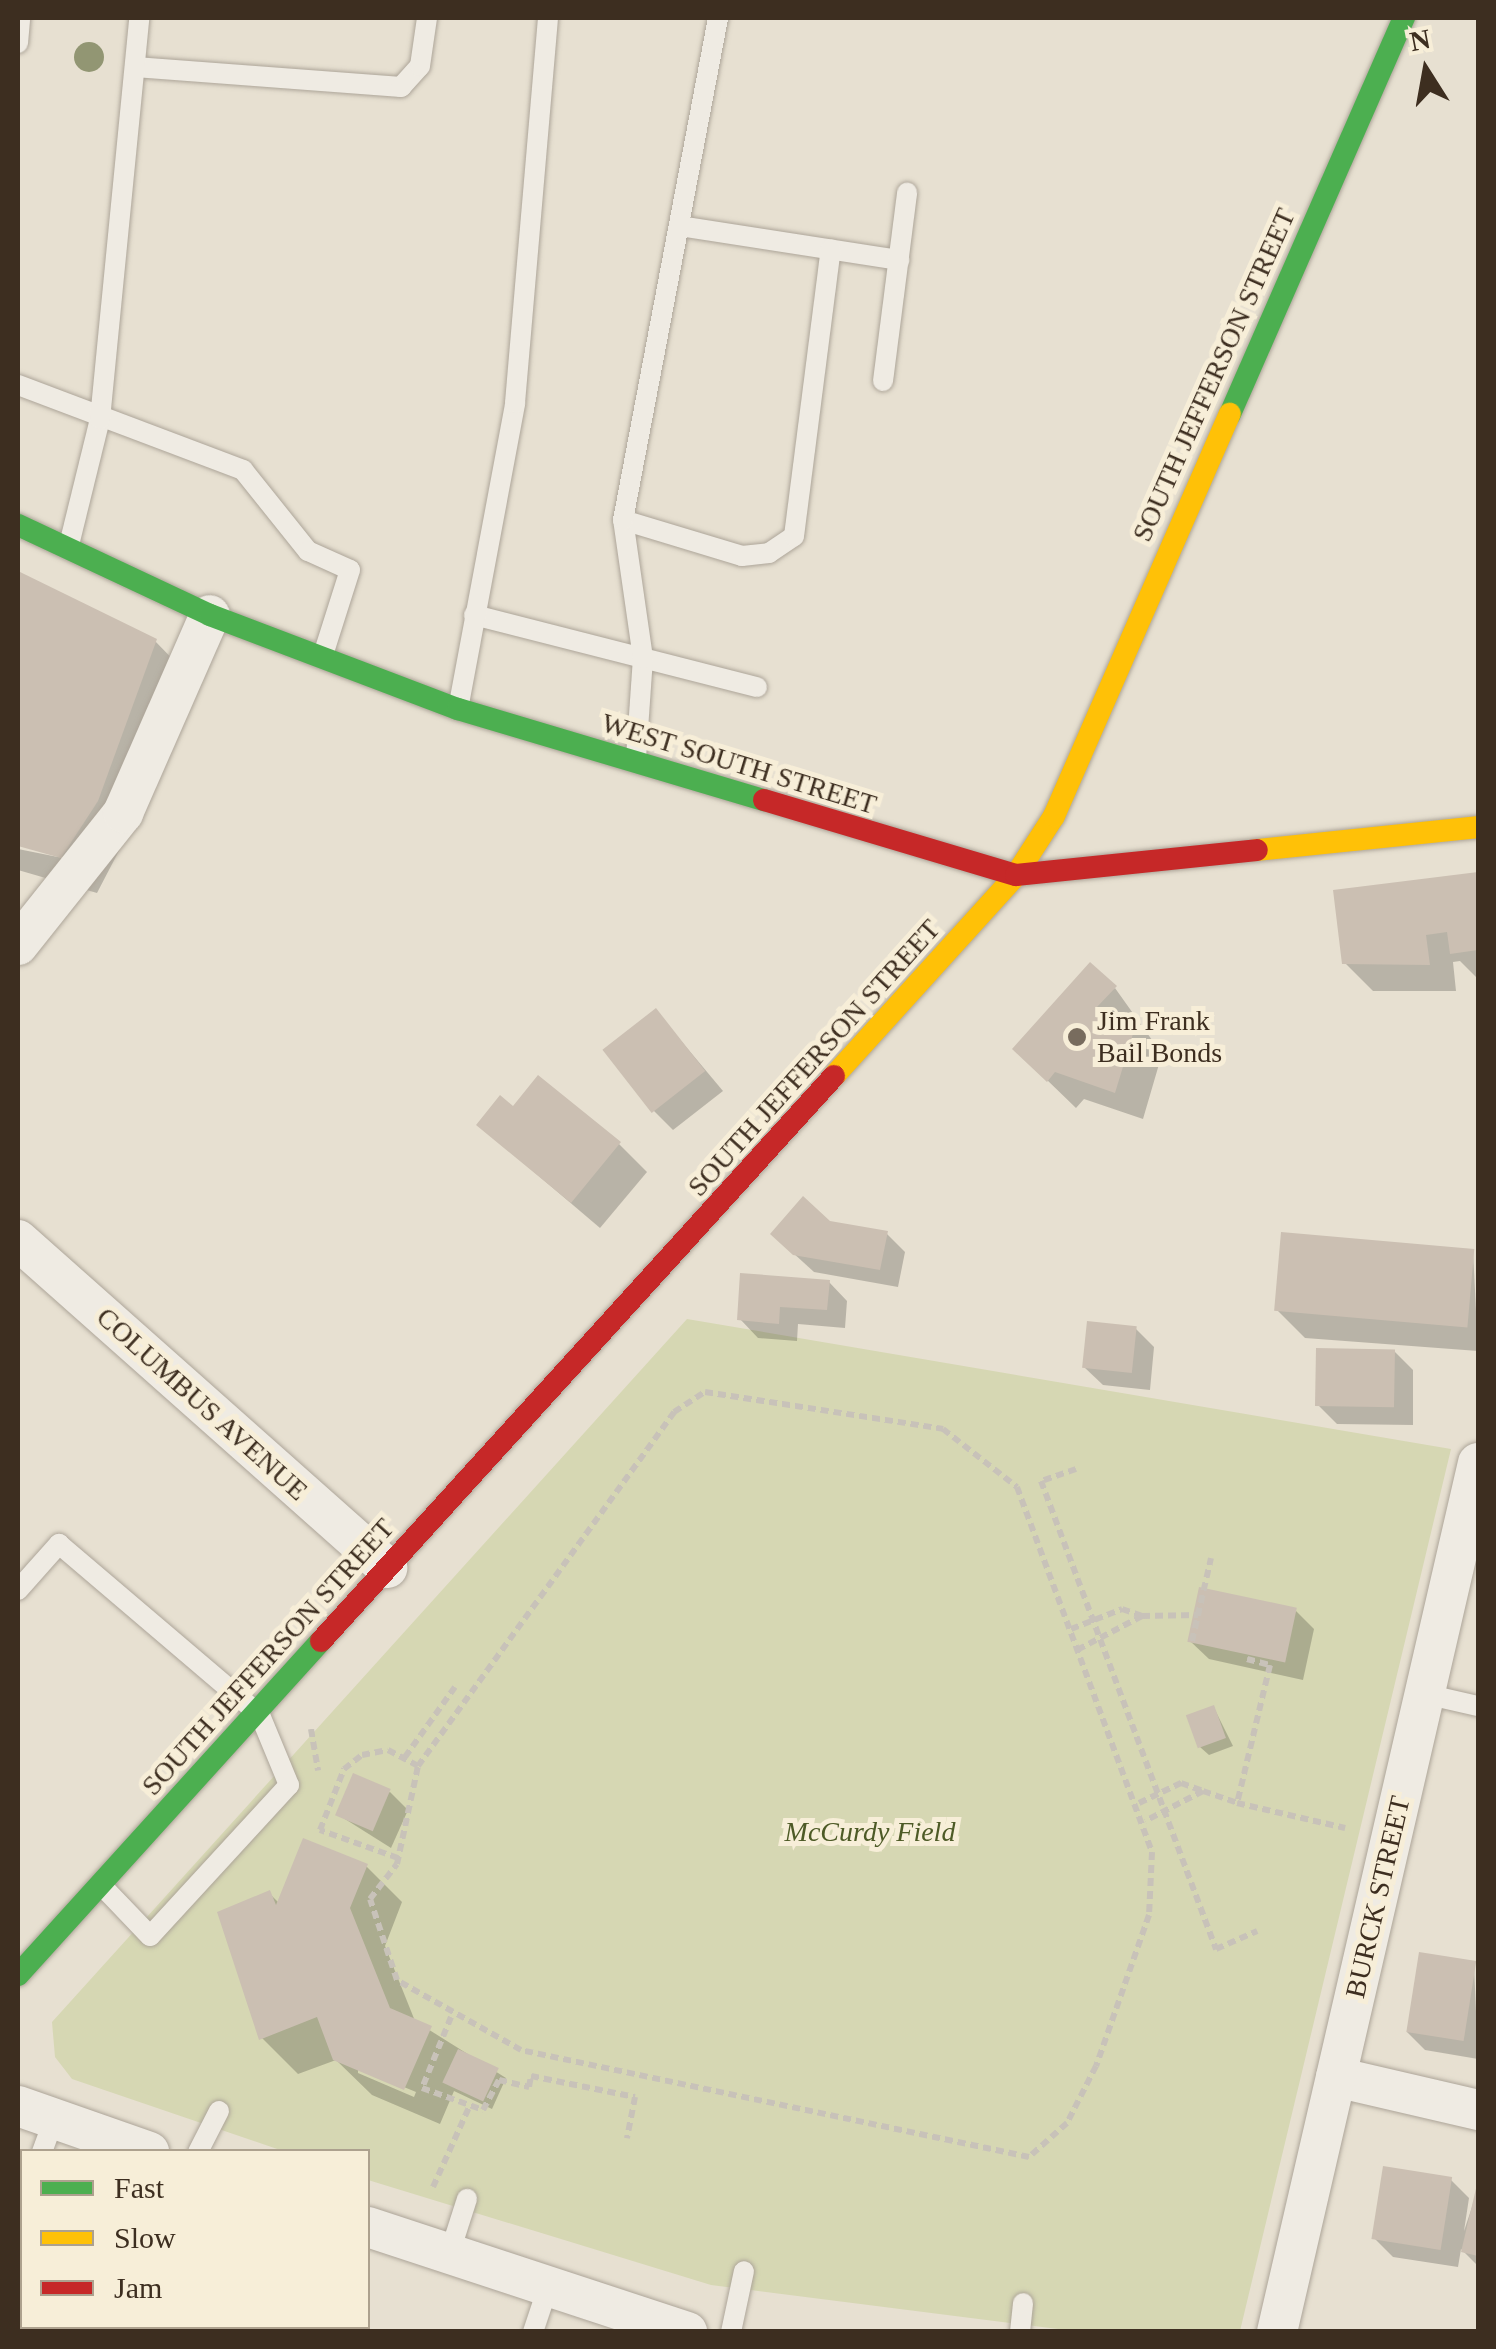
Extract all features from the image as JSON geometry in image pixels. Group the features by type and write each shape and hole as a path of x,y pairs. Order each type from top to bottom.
{"main road":[{"name":"SOUTH JEFFERSON STREET","path":"18,1975 260,1716 388,1568 1016,875 1054,816 1404,18"},
{"name":"WEST SOUTH STREET","path":"18,526 210,615 458,709 1016,875 1478,827"}],"street":[{"path":"18,944 124,813 210,615"},
{"name":"COLUMBUS AVENUE","path":"18,1240 388,1568"},
{"name":"BURCK STREET","path":"1277,2332 1478,1463"},
{"path":"1336,2077 1478,2110"},
{"path":"38,2126 136,2149"},
{"path":"370,2228 546,2290 687,2332"}],"lane":[{"path":"18,43 20,18"},
{"path":"67,552 100,419 139,18 123,18"},
{"path":"135,67 401,87 420,66 427,18"},
{"path":"458,709 515,404 548,18"},
{"path":"634,764 646,716 643,658 623,520 718,18"},
{"path":"883,381 907,193"},
{"path":"679,226 899,260"},
{"path":"623,520 742,556 770,553 794,536 831,250"},
{"path":"18,385 243,470 308,551 350,570 322,657"},
{"path":"474,615 757,687"},
{"path":"18,1590 59,1544 260,1716 289,1785 150,1936 102,1886"},
{"path":"1424,1694 1478,1706"},
{"path":"200,2149 219,2111"},
{"path":"449,2255 468,2199"},
{"path":"731,2332 744,2270"},
{"path":"533,2332 546,2290"},
{"path":"1020,2332 1023,2304"}],"path":[{"path":"704,1392 917,1421 966,1440 1017,1487 1079,1650 1146,1821 1149,1915 1134,1965 1067,2123 1029,2158 520,2050 451,2016 397,1980 374,1923 370,1898 398,1858 418,1766 674,1412 704,1392"},
{"path":"1076,1469 1041,1482 1216,1949 1257,1932"},
{"path":"1192,1641 1211,1558"},
{"path":"1072,1629 1122,1609 1142,1616 1198,1615"},
{"path":"1079,1650 1102,1642 1142,1616"},
{"path":"1237,1803 1270,1664 1247,1659"},
{"path":"405,1757 455,1687"},
{"path":"398,1858 320,1830 354,1761 376,1751 405,1757 418,1766"},
{"path":"1139,1803 1181,1784 1237,1803 1345,1828"},
{"path":"1146,1821 1203,1791"},
{"path":"451,2016 422,2088 483,2110 500,2080 529,2087 531,2076 635,2097 627,2138"},
{"path":"433,2187 470,2105"}],"green space":[{"name":"McCurdy Field","path":"687,1319 1451,1449 1240,2331 1074,2331 711,2285 370,2181 370,2149 277,2149 72,2079 55,2057 52,2022"}],"building":[{"path":"18,571 157,639 98,801 61,858 18,846"},
{"path":"1478,872 1478,950 1450,954 1447,932 1426,935 1430,965 1342,964 1333,890"},
{"name":"Jim Frank Bail Bonds","path":"1090,962 1117,986 1097,1007 1136,1024 1115,1093 1055,1072 1047,1082 1012,1049"},
{"path":"656,1008 705,1071 652,1113 602,1050"},
{"path":"538,1075 621,1142 571,1203 476,1125 500,1095 513,1106"},
{"path":"803,1196 830,1221 888,1231 880,1270 793,1255 770,1234"},
{"path":"1281,1232 1474,1249 1467,1328 1274,1311"},
{"path":"740,1273 830,1280 827,1310 780,1307 779,1324 737,1320"},
{"path":"1087,1321 1137,1326 1132,1373 1082,1368"},
{"path":"1316,1348 1395,1349 1394,1407 1315,1406"},
{"path":"1199,1587 1297,1608 1285,1663 1187,1642"},
{"path":"1214,1705 1226,1738 1198,1748 1186,1715"},
{"path":"353,1773 391,1789 373,1831 335,1815"},
{"path":"303,1838 368,1864 350,1908 390,2008 432,2026 404,2090 333,2060 317,2017 259,2040 217,1912 270,1890 276,1905"},
{"path":"1419,1952 1476,1961 1464,2041 1406,2032"},
{"path":"458,2049 499,2068 483,2102 442,2083"},
{"path":"1383,2166 1452,2177 1441,2250 1371,2239"},
{"path":"1478,2180 1478,2256 1461,2252"},
{"path":"18,2250 20,2329 45,2332 18,2332"},
{"path":"78,2329 218,2329 77,2332"}],"traffic: fast":[{"path":"1230,414 1404,18"},
{"path":"18,525 210,615 458,709 764,800"},
{"path":"18,1975 321,1641"}],"traffic: slow":[{"path":"834,1076 1016,875 1054,816 1230,414"},
{"path":"1257,850 1478,827"}],"traffic: jam":[{"path":"764,800 1016,875 1257,850"},
{"path":"321,1641 834,1076"}],"place":[{"name":"Jim Frank Bail Bonds","path":"1077,1037"}]}
